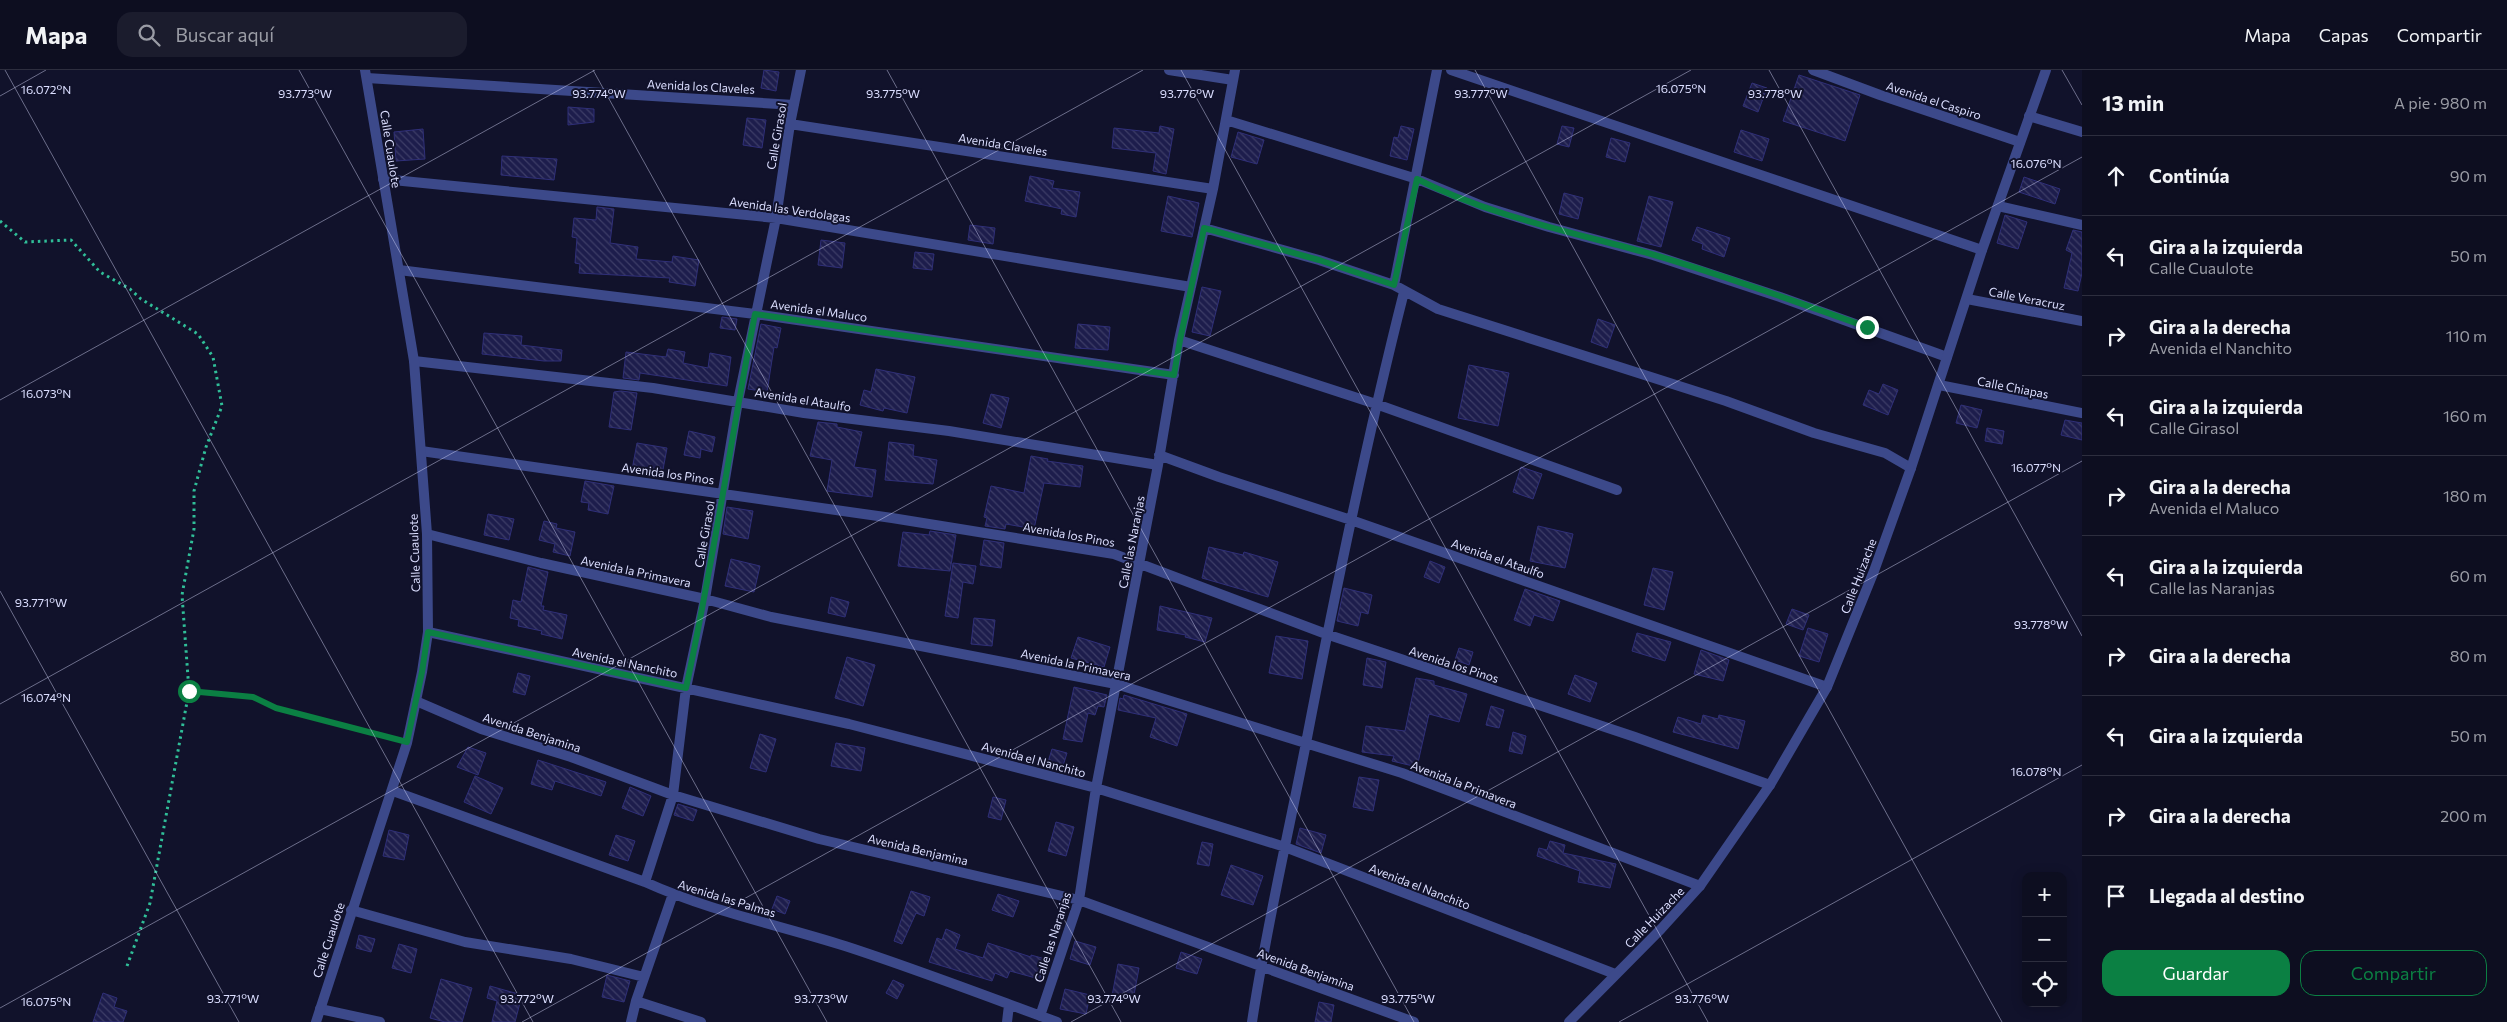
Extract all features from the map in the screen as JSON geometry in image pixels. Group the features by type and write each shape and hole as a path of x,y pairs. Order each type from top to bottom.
{"street":[{"name":"Calle Girasol","path":"645,882 673,795 686,688 705,599 738,401 776,218 790,124 801,70"},
{"path":"1169,70 1234,75"},
{"path":"1394,285 1417,179 1437,70"},
{"path":"1451,70 1982,250"},
{"name":"Avenida el Caspiro","path":"1813,70 1880,96 2020,142"},
{"name":"Calle Huizache","path":"1569,1022 1700,886 1770,785 1827,687 1874,571 1911,468 1982,250 2046,70"},
{"name":"Avenida los Claveles","path":"366,74 794,104"},
{"name":"Calle Cuaulote","path":"316,1022 350,910 393,792 416,701 428,632 427,534 414,361 366,74"},
{"name":"Calle las Naranjas","path":"1040,1016 1079,900 1096,788 1140,564 1180,340 1213,189 1234,75"},
{"path":"2029,116 2082,132"},
{"path":"1226,120 1417,179 1485,207 1549,227 1652,255 1780,297 1947,356"},
{"name":"Avenida Claveles","path":"790,124 1213,189"},
{"name":"Avenida las Verdolagas","path":"383,179 776,218 1191,287"},
{"path":"1998,206 2082,224"},
{"path":"1204,228 1319,260 1394,285 1438,309 1726,401 1814,433 1885,453 1911,468"},
{"name":"Avenida el Maluco","path":"400,270 755,314 1174,375"},
{"path":"1252,1022 1260,966 1306,744 1326,634 1376,404 1404,292"},
{"name":"Calle Veracruz","path":"1967,299 2082,321"},
{"path":"1180,340 1376,404 1617,490"},
{"name":"Avenida el Ataulfo","path":"414,361 643,387 804,413 1159,460 1351,520 1827,687"},
{"name":"Calle Chiapas","path":"1939,385 2082,414"},
{"name":"Avenida los Pinos","path":"421,451 975,530 1114,554 1326,634 1635,737 1770,785"},
{"name":"Avenida la Primavera","path":"427,534 541,563 705,599 771,617 1116,684 1402,773 1700,886"},
{"name":"Avenida el Nanchito","path":"428,632 849,724 1096,788 1285,847 1615,974"},
{"name":"Avenida Benjamina","path":"416,701 481,729 571,757 673,795 819,839 1079,900 1414,1022"},
{"name":"Avenida las Palmas","path":"393,792 645,882 673,894 844,946 965,987 1057,1022"},
{"path":"632,1022 636,1001 673,894"},
{"path":"350,910 465,942 571,959 644,978"},
{"path":"636,1001 701,1022"},
{"path":"1006,1022 1010,1005"},
{"path":"320,1009 380,1022"}],"path":[{"path":"0,222 25,242 71,240 100,272 130,289 141,299 198,334 214,357 222,406 206,447 194,491 194,530 182,595 189,691 150,903 127,966"},
{"path":"189,691 253,697 276,708 407,742"}],"building":[{"path":"764,70 779,72 776,91 761,88"},
{"path":"1799,75 1860,95 1845,141 1783,121"},
{"path":"1752,83 1767,88 1758,112 1743,106"},
{"path":"568,107 594,109 594,122 568,125"},
{"path":"747,118 766,120 762,148 743,145"},
{"path":"1160,126 1174,129 1166,174 1153,171 1156,153 1112,148 1114,128 1159,133"},
{"path":"1401,126 1414,129 1407,160 1390,156 1394,137 1398,138"},
{"path":"1562,126 1574,128 1569,147 1557,144"},
{"path":"423,129 425,159 396,161 394,132"},
{"path":"1741,130 1769,139 1762,161 1734,152"},
{"path":"1238,132 1264,140 1257,164 1231,157"},
{"path":"1611,138 1630,143 1625,162 1606,157"},
{"path":"502,156 557,159 554,180 501,175"},
{"path":"1030,176 1054,181 1052,188 1080,192 1076,217 1061,214 1062,209 1025,201"},
{"path":"2024,177 2060,189 2055,204 2019,192"},
{"path":"1564,193 1583,198 1578,219 1559,214"},
{"path":"1168,196 1199,203 1192,237 1161,231"},
{"path":"1649,196 1673,202 1661,247 1637,241"},
{"path":"597,207 614,209 610,243 638,247 636,259 672,262 673,256 699,260 695,286 669,282 670,278 579,273 580,264 575,263 577,238 572,237 574,218 596,220"},
{"path":"2005,215 2027,222 2018,249 1997,243"},
{"path":"970,225 995,228 993,244 968,240"},
{"path":"1697,227 1730,238 1724,257 1702,249 1703,244 1692,240"},
{"path":"2073,230 2082,232 2082,273 2078,291 2064,288 2072,253 2066,250"},
{"path":"821,240 845,243 842,268 818,265"},
{"path":"915,252 934,254 932,270 913,268"},
{"path":"1202,287 1221,291 1210,336 1192,332"},
{"path":"722,317 737,319 735,330 720,328"},
{"path":"1598,319 1615,325 1607,348 1591,342"},
{"path":"761,324 781,328 777,348 774,347 767,392 748,389"},
{"path":"1078,324 1110,327 1108,350 1075,348"},
{"path":"484,333 522,336 521,345 562,350 561,361 544,361 482,354"},
{"path":"668,349 685,352 683,363 708,368 710,353 731,357 727,386 640,373 639,380 623,378 626,352 666,357"},
{"path":"1469,365 1509,373 1498,426 1458,418"},
{"path":"876,369 915,377 907,413 884,408 883,411 860,405 864,390 871,392"},
{"path":"1883,384 1898,390 1888,415 1863,405 1869,390 1879,394"},
{"path":"614,392 637,393 631,430 609,427"},
{"path":"991,394 1009,398 1001,428 983,423"},
{"path":"1961,405 1982,410 1977,428 1956,423"},
{"path":"2065,420 2082,423 2082,440 2061,435"},
{"path":"818,422 837,424 837,427 862,432 854,467 876,470 872,497 827,491 832,460 810,456"},
{"path":"1987,428 2004,431 2002,444 1985,441"},
{"path":"689,431 715,437 712,452 701,449 700,458 684,455"},
{"path":"889,442 914,445 913,456 937,460 933,484 885,480"},
{"path":"637,443 667,448 662,475 632,470"},
{"path":"1031,456 1048,459 1047,461 1083,466 1080,487 1044,483 1034,529 1006,524 1005,529 985,526 987,518 984,517 991,486 1024,493"},
{"path":"1521,467 1542,474 1533,499 1513,492"},
{"path":"585,481 614,486 608,514 588,510 589,503 581,502"},
{"path":"727,507 753,511 748,539 723,534"},
{"path":"488,514 514,519 509,540 484,535"},
{"path":"544,521 557,524 556,528 575,532 570,556 553,552 555,544 539,540"},
{"path":"1538,526 1573,534 1565,568 1530,561"},
{"path":"930,531 956,535 950,571 898,566 903,532 929,535"},
{"path":"984,540 1004,543 1001,568 980,565"},
{"path":"1209,547 1243,555 1244,552 1278,562 1268,597 1202,578"},
{"path":"731,559 760,566 754,592 725,586"},
{"path":"1430,561 1445,567 1439,583 1424,577"},
{"path":"953,563 976,566 973,584 963,582 958,618 945,616"},
{"path":"528,567 548,572 541,606 544,606 543,610 567,615 562,639 541,634 542,631 518,626 519,620 510,618 513,600 521,602"},
{"path":"1653,568 1673,572 1664,610 1644,605"},
{"path":"1344,588 1372,595 1368,614 1361,612 1358,626 1337,621"},
{"path":"1525,589 1560,601 1553,621 1534,615 1530,626 1514,620"},
{"path":"831,597 849,602 845,617 828,613"},
{"path":"1160,606 1212,618 1205,642 1185,637 1186,635 1157,630"},
{"path":"1792,609 1809,615 1803,630 1786,624"},
{"path":"974,618 995,620 992,646 971,644"},
{"path":"1808,628 1828,634 1819,662 1799,656"},
{"path":"1637,633 1671,642 1665,661 1632,651"},
{"path":"1276,636 1308,641 1302,679 1269,673"},
{"path":"1078,637 1110,647 1104,667 1071,658"},
{"path":"1459,648 1473,652 1469,665 1455,660"},
{"path":"1701,650 1729,660 1723,681 1694,674"},
{"path":"847,657 875,665 863,706 835,698"},
{"path":"1367,658 1386,662 1382,688 1363,685"},
{"path":"518,673 530,676 525,695 513,692"},
{"path":"1575,675 1597,683 1590,702 1568,694"},
{"path":"1416,678 1434,681 1434,685 1467,694 1459,722 1429,714 1417,767 1392,761 1394,756 1362,752 1366,726 1405,731"},
{"path":"1074,687 1107,695 1104,707 1098,706 1095,715 1088,713 1082,742 1063,739"},
{"path":"1124,695 1187,714 1177,746 1150,737 1156,718 1118,710 1120,698 1123,699"},
{"path":"1491,706 1504,710 1499,728 1486,725"},
{"path":"1703,715 1718,719 1719,715 1745,721 1738,749 1673,732 1678,717 1701,724"},
{"path":"1513,732 1526,736 1522,754 1509,751"},
{"path":"760,734 776,739 766,772 750,768"},
{"path":"836,743 865,748 861,771 831,766"},
{"path":"468,747 486,753 478,775 457,767"},
{"path":"1052,749 1067,753 1063,766 1048,762"},
{"path":"538,760 606,782 601,796 555,781 552,790 531,784"},
{"path":"475,776 503,788 491,814 464,802"},
{"path":"1359,777 1379,780 1373,811 1353,807"},
{"path":"630,787 651,796 643,816 622,808"},
{"path":"993,797 1006,800 1001,820 988,817"},
{"path":"678,804 697,810 693,821 674,815"},
{"path":"1056,822 1074,827 1066,856 1048,851"},
{"path":"1300,828 1326,835 1321,853 1296,844"},
{"path":"389,830 409,835 404,860 383,856"},
{"path":"616,835 635,841 628,861 609,855"},
{"path":"1550,841 1565,845 1563,853 1616,864 1610,888 1578,882 1580,871 1537,856 1539,848 1547,850"},
{"path":"1202,842 1213,844 1209,866 1197,864"},
{"path":"1231,865 1263,876 1253,905 1221,895"},
{"path":"911,891 930,897 924,916 916,913 902,944 894,941"},
{"path":"998,894 1019,901 1013,917 992,910"},
{"path":"777,896 790,901 785,914 772,909"},
{"path":"946,929 960,935 955,949 983,958 988,943 1031,957 1031,955 1049,960 1043,980 1010,971 1007,978 995,973 992,981 929,962 937,938 942,940"},
{"path":"359,935 375,939 371,952 356,948"},
{"path":"1075,941 1096,947 1090,965 1070,959"},
{"path":"399,944 417,949 411,973 392,968"},
{"path":"1181,952 1202,959 1197,974 1176,968"},
{"path":"1118,964 1139,968 1133,1000 1112,996"},
{"path":"607,975 630,981 624,1002 602,997"},
{"path":"441,979 472,988 462,1022 445,1022 430,1018"},
{"path":"893,980 904,985 897,999 886,993"},
{"path":"490,986 522,995 515,1022 492,1022 497,1001 487,998"},
{"path":"1065,989 1090,995 1086,1014 1060,1009"},
{"path":"103,993 117,998 114,1007 127,1011 123,1022 93,1022"},
{"path":"1319,1002 1334,1005 1331,1022 1315,1022"}],"route":[{"path":"189,691 253,697 276,708 407,742 422,672 428,632 686,688 705,599 738,401 755,314 1174,375 1204,228 1319,260 1394,285 1417,179 1485,207 1549,227 1652,255 1867,327"}]}
